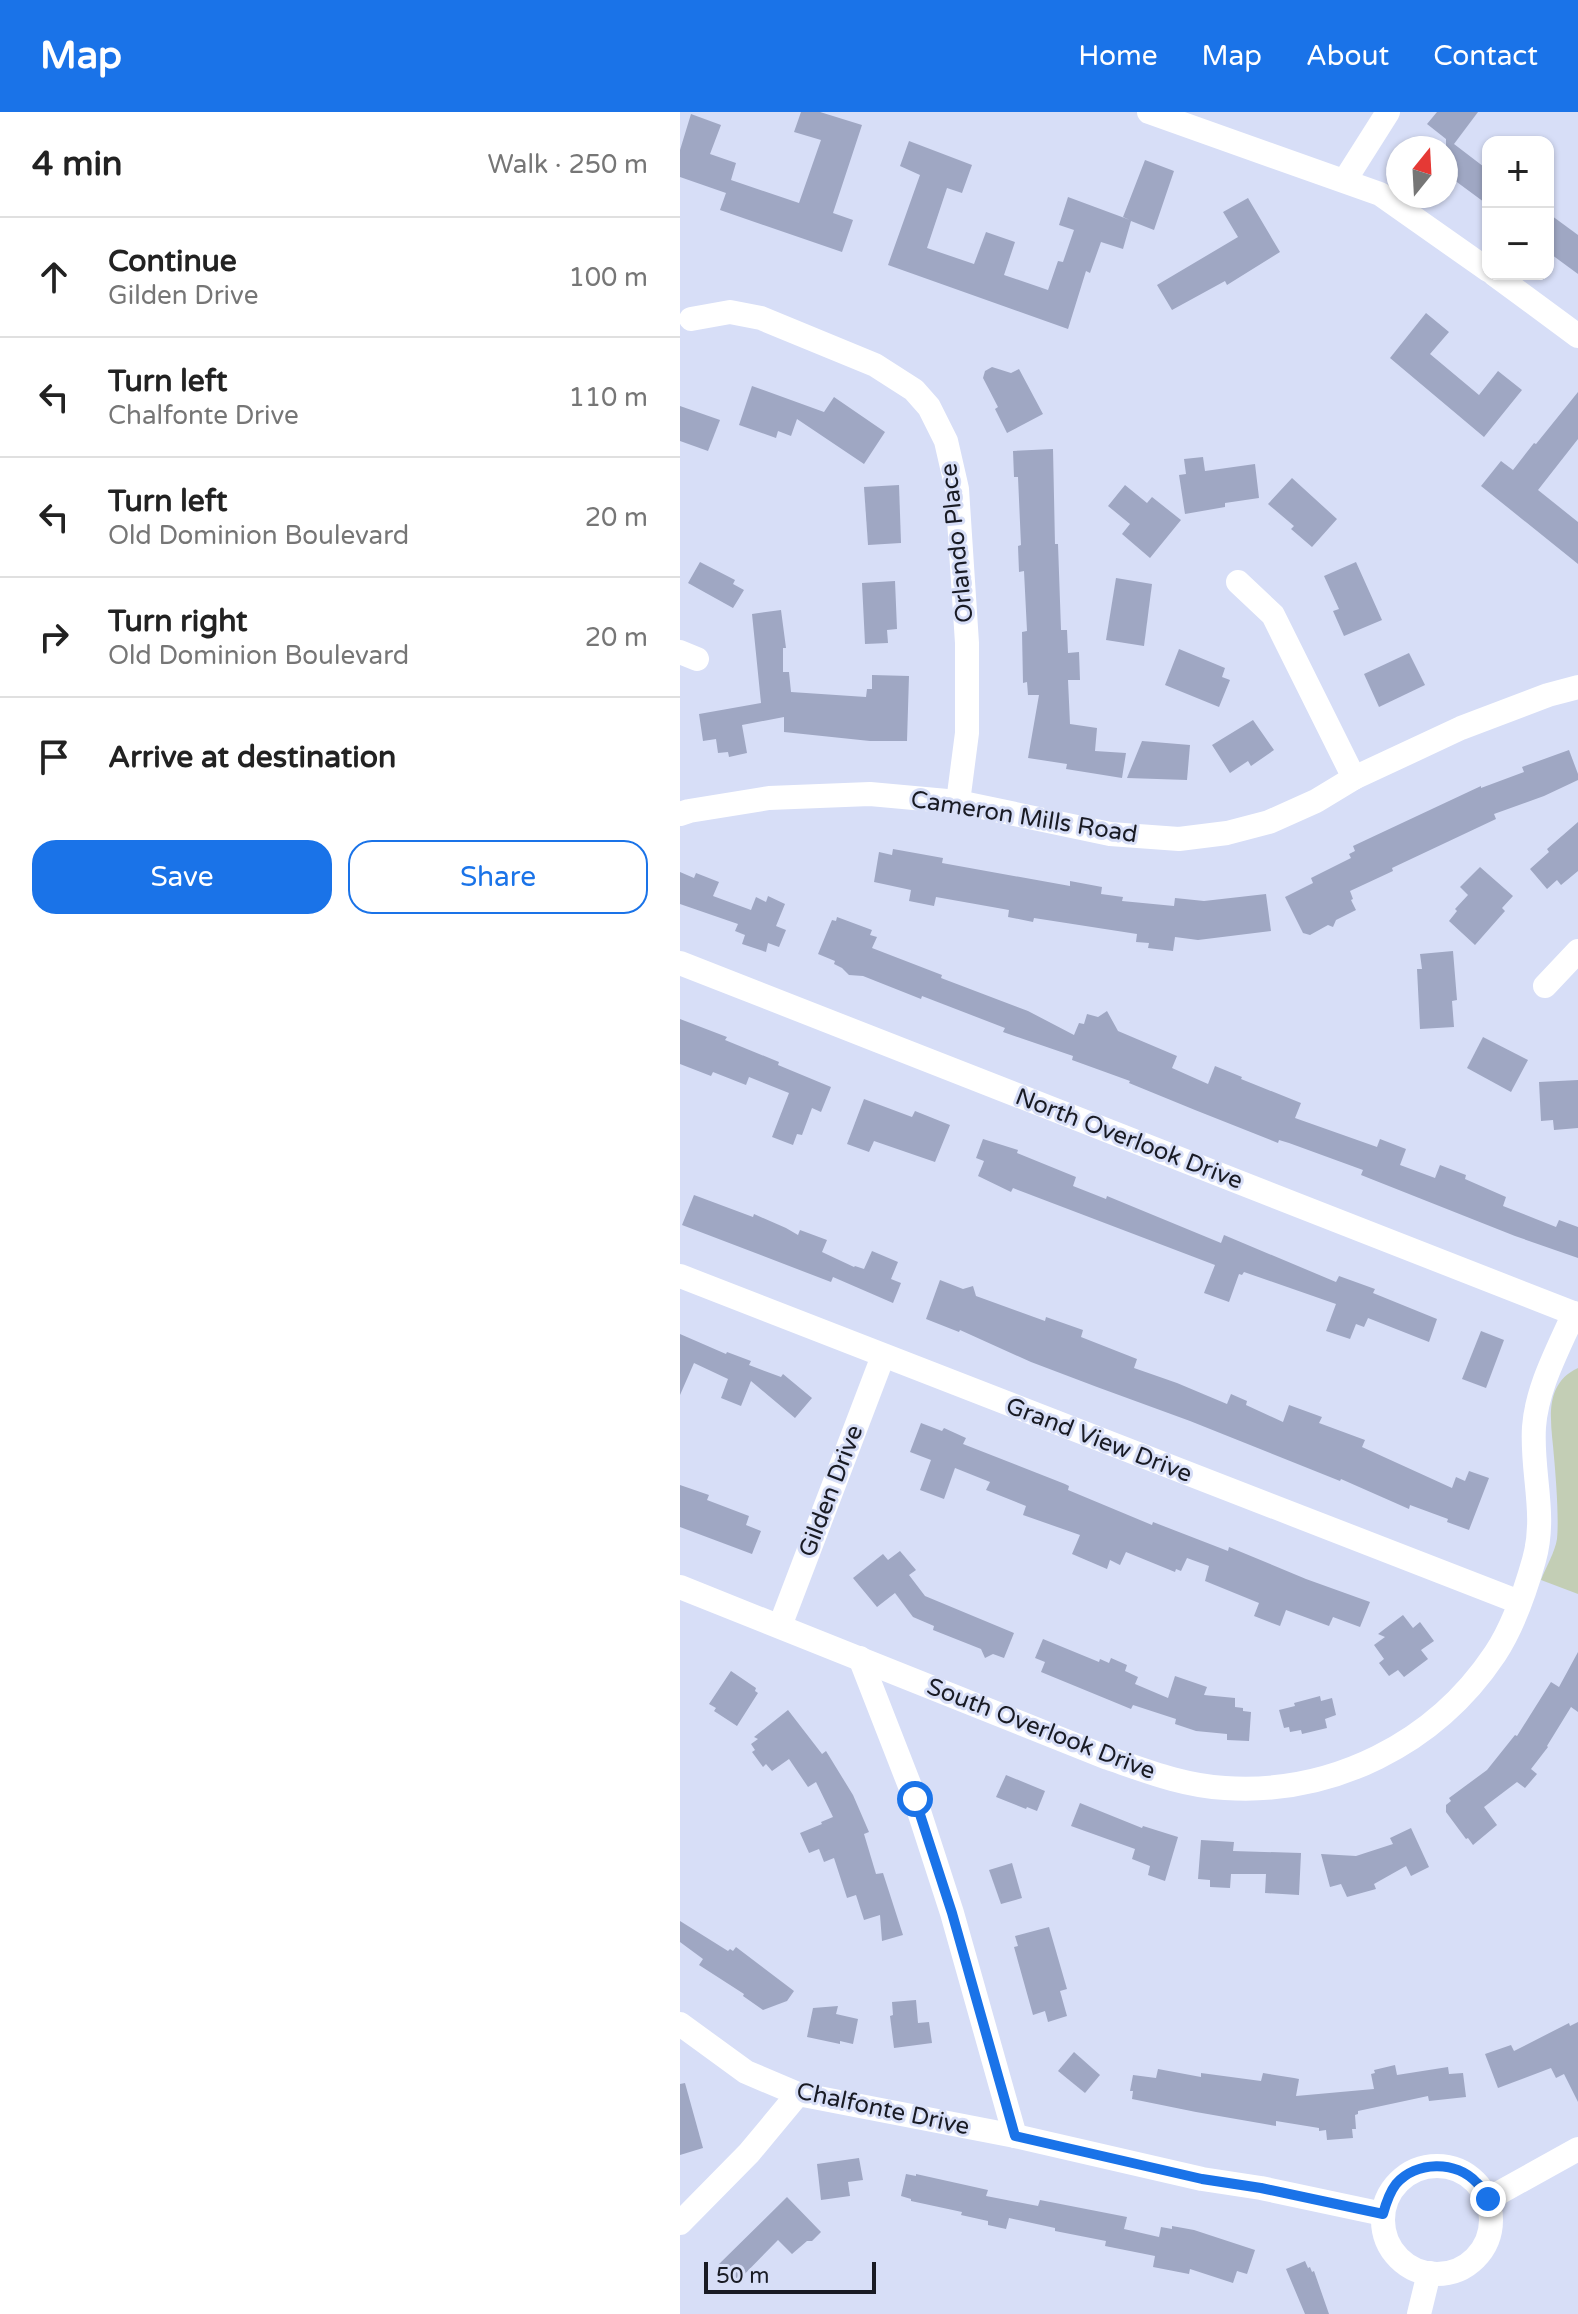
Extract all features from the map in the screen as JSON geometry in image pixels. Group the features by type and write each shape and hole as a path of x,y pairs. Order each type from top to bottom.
{"street":[{"path":"1149,112 1380,194 1482,266"},
{"path":"1345,180 1388,112"},
{"path":"1502,280 1578,336"},
{"name":"Orlando Place","path":"691,319 730,312 761,318 875,365 914,390 929,407 946,441 957,489 967,643 967,733 958,802"},
{"path":"1238,582 1273,615 1354,778"},
{"name":"Cameron Mills Road","path":"680,814 769,798 870,794 958,802 1110,834 1179,839 1227,833 1269,822 1316,801 1354,778 1461,728 1578,687"},
{"path":"1545,986 1578,951"},
{"name":"North Overlook Drive","path":"680,963 1576,1314"},
{"name":"Grand View Drive","path":"680,1276 1519,1602"},
{"name":"South Overlook Drive","path":"680,1587 1108,1758 1162,1776 1202,1786 1226,1788 1286,1787 1322,1779 1360,1767 1420,1733 1475,1682 1496,1652 1514,1619 1540,1535 1534,1430 1538,1398 1576,1314"},
{"name":"Gilden Drive","path":"780,1626 883,1356"},
{"path":"860,1658 915,1799 952,1913 1015,2136"},
{"name":"Chalfonte Drive","path":"680,2024 746,2072 798,2094 1015,2136 1202,2179 1383,2214"},
{"path":"680,2223 749,2153 798,2094"},
{"path":"1488,2199 1578,2149"},
{"path":"1428,2166 1446,2166 1463,2172 1478,2183 1488,2199 1492,2217 1490,2236 1469,2264 1454,2272 1429,2273 1404,2263 1392,2250 1385,2234 1383,2214 1386,2200 1396,2184 1410,2172 1428,2166"},
{"path":"1419,2314 1429,2273"}],"green space":[{"path":"1578,1368 1578,1594 1541,1580 1558,1530 1551,1407 1558,1385 1566,1375"}],"building":[{"path":"801,112 820,112 862,125 833,213 853,220 842,252 720,210 726,193 680,177 680,150 691,114 721,125 710,154 736,163 731,180 799,203 821,140 794,132"},
{"path":"1437,112 1478,112 1458,139 1458,136 1442,136 1427,124"},
{"path":"909,141 972,165 962,193 947,188 927,248 974,264 986,232 1015,242 1004,275 1048,290 1058,261 1063,262 1074,230 1059,225 1068,197 1130,220 1123,217 1145,160 1174,171 1154,230 1131,221 1123,249 1101,242 1090,273 1086,271 1068,329 888,265 920,175 900,166"},
{"path":"1458,147 1482,165 1482,201 1458,183"},
{"path":"1248,198 1280,252 1227,285 1225,281 1172,310 1157,285 1238,237 1223,212"},
{"path":"1554,217 1578,235 1578,274 1554,256"},
{"path":"1426,313 1449,332 1430,354 1479,395 1498,371 1522,390 1484,437 1390,358"},
{"path":"992,367 1011,373 1019,369 1043,414 1007,433 983,378 985,371"},
{"path":"752,386 824,412 834,397 885,432 864,464 797,419 791,436 778,431 776,438 739,425"},
{"path":"1578,392 1578,439 1538,490 1578,522 1578,564 1481,486 1501,461 1513,470"},
{"path":"680,406 720,420 708,451 680,441"},
{"path":"1053,449 1061,630 1067,630 1068,653 1079,652 1080,680 1068,680 1070,724 1097,728 1095,751 1126,753 1122,778 1066,769 1067,764 1028,758 1039,695 1028,695 1027,682 1023,683 1022,632 1027,631 1024,571 1019,572 1018,477 1014,477 1013,451"},
{"path":"1203,457 1205,471 1255,464 1259,498 1185,514 1179,475 1186,474 1184,459"},
{"path":"1292,478 1337,519 1312,547 1291,529 1294,526 1268,504"},
{"path":"899,485 901,543 868,545 864,487"},
{"path":"1125,485 1147,503 1152,497 1181,520 1150,558 1122,534 1130,524 1108,506"},
{"path":"700,562 735,580 733,584 744,590 733,608 688,583"},
{"path":"1356,562 1382,620 1344,636 1333,611 1339,609 1324,576"},
{"path":"1116,578 1152,584 1144,646 1106,640"},
{"path":"895,581 897,629 887,630 888,643 865,644 862,583"},
{"path":"781,610 786,648 783,648 783,672 789,672 791,692 866,697 867,689 872,689 872,675 909,676 907,741 870,741 784,732 784,717 742,725 747,753 729,757 728,752 718,753 716,739 703,741 699,714 761,703 752,614"},
{"path":"1179,649 1225,668 1222,677 1230,680 1219,707 1165,685"},
{"path":"1409,653 1425,685 1379,707 1364,674"},
{"path":"1253,720 1274,750 1251,766 1248,761 1230,773 1212,745"},
{"path":"1142,741 1190,745 1187,780 1127,778"},
{"path":"1569,750 1578,780 1494,814 1496,819 1350,891 1356,910 1336,920 1333,927 1328,925 1310,935 1303,933 1285,897 1313,883 1311,878 1351,858 1349,854 1355,851 1353,846 1481,786 1524,772 1522,767"},
{"path":"1578,822 1578,871 1561,885 1557,880 1547,889 1530,869"},
{"path":"893,849 943,858 942,863 1070,886 1070,881 1102,887 1101,894 1123,897 1122,901 1174,906 1175,898 1204,901 1266,894 1271,931 1198,940 1175,937 1173,951 1148,948 1149,943 1136,942 1137,934 1034,918 1033,922 1008,917 1009,910 936,897 934,906 909,901 911,890 874,882 879,852 892,855"},
{"path":"1480,867 1513,896 1502,908 1505,911 1475,945 1449,921 1468,895 1460,887"},
{"path":"680,872 694,878 696,873 719,882 713,896 751,910 756,897 766,902 768,896 785,904 776,926 786,930 779,947 768,943 766,952 742,944 745,935 735,931 738,924 680,904"},
{"path":"837,917 872,930 870,935 877,937 872,948 1028,1011 1074,1035 1079,1023 1084,1024 1087,1014 1098,1017 1107,1011 1118,1031 1177,1056 1172,1068 1208,1084 1215,1066 1301,1103 1295,1118 1377,1147 1380,1139 1406,1149 1400,1165 1435,1178 1440,1165 1466,1175 1465,1179 1506,1197 1503,1206 1556,1227 1559,1220 1578,1227 1578,1258 1361,1175 1363,1170 1289,1143 1279,1140 1278,1143 1195,1110 1072,1060 1073,1056 1003,1032 1005,1028 922,996 921,999 863,976 849,975 834,964 835,961 818,954 832,920 836,921"},
{"path":"1453,951 1457,1000 1452,1001 1454,1027 1420,1029 1417,969 1422,969 1420,954"},
{"path":"680,1019 727,1037 725,1040 831,1087 821,1112 812,1108 802,1135 797,1134 793,1145 772,1137 789,1093 749,1077 746,1085 680,1064"},
{"path":"1483,1037 1528,1060 1511,1092 1467,1068"},
{"path":"1578,1080 1578,1128 1554,1130 1553,1120 1541,1121 1539,1082"},
{"path":"864,1099 912,1117 915,1111 950,1125 935,1162 874,1141 869,1152 847,1144"},
{"path":"983,1139 1018,1150 1017,1153 1076,1177 1073,1186 1106,1199 1107,1196 1221,1243 1224,1235 1336,1282 1339,1276 1375,1289 1373,1293 1437,1319 1429,1342 1368,1318 1364,1327 1356,1324 1350,1339 1326,1331 1336,1304 1244,1272 1239,1274 1229,1302 1204,1293 1215,1265 1013,1188 1011,1192 978,1176 984,1161 976,1158"},
{"path":"694,1195 753,1217 754,1214 798,1235 800,1230 827,1240 822,1252 854,1267 864,1269 872,1251 898,1262 891,1279 901,1283 893,1303 833,1277 831,1282 682,1225"},
{"path":"940,1280 963,1289 973,1286 976,1296 1045,1321 1046,1317 1083,1330 1081,1337 1137,1359 1134,1368 1227,1404 1231,1394 1247,1401 1246,1405 1283,1422 1289,1405 1322,1417 1319,1423 1365,1440 1362,1447 1452,1488 1456,1477 1465,1481 1469,1471 1489,1478 1469,1530 1447,1522 1448,1519 1410,1505 1409,1509 1341,1479 926,1319"},
{"path":"1481,1331 1504,1340 1486,1388 1462,1379"},
{"path":"680,1334 751,1361 749,1365 781,1377 783,1374 812,1398 795,1418 751,1381 741,1406 721,1398 728,1379 694,1363 680,1395"},
{"path":"921,1423 942,1431 944,1428 966,1438 963,1444 1065,1484 1069,1486 1068,1490 1152,1525 1153,1522 1228,1551 1229,1547 1370,1602 1360,1627 1333,1617 1329,1626 1286,1610 1280,1626 1254,1616 1259,1603 1205,1581 1209,1566 1187,1558 1181,1571 1176,1569 1175,1572 1126,1552 1120,1565 1110,1560 1107,1569 1072,1554 1080,1535 1023,1515 1026,1506 986,1490 990,1482 955,1468 944,1499 920,1490 931,1460 910,1452"},
{"path":"680,1485 709,1495 707,1500 749,1516 746,1525 761,1531 752,1554 680,1527"},
{"path":"900,1551 916,1570 909,1575 925,1596 1014,1633 1004,1658 993,1654 985,1658 981,1649 933,1630 934,1626 913,1617 895,1593 877,1607 853,1578 883,1554 888,1560"},
{"path":"1403,1615 1413,1628 1420,1622 1434,1641 1421,1650 1428,1659 1404,1677 1398,1670 1389,1676 1379,1663 1384,1659 1374,1645 1385,1637 1378,1634"},
{"path":"1043,1639 1099,1662 1100,1659 1109,1663 1111,1658 1127,1665 1125,1671 1138,1677 1135,1684 1168,1698 1175,1676 1207,1687 1204,1695 1235,1698 1235,1707 1251,1712 1249,1741 1227,1740 1227,1734 1196,1731 1175,1724 1176,1719 1133,1705 1131,1709 1041,1672 1045,1662 1035,1658"},
{"path":"1578,1652 1578,1712 1571,1707 1531,1769 1537,1774 1525,1788 1517,1782 1484,1807 1497,1825 1473,1845 1446,1812 1446,1805 1451,1801 1449,1798 1487,1770 1517,1736 1551,1682 1559,1687"},
{"path":"731,1671 756,1688 758,1693 737,1726 714,1711 716,1708 709,1704"},
{"path":"1320,1696 1321,1701 1332,1698 1336,1715 1325,1719 1327,1728 1302,1734 1301,1730 1290,1732 1289,1727 1284,1728 1279,1710"},
{"path":"788,1710 822,1754 826,1751 853,1795 869,1832 864,1834 876,1874 883,1873 903,1935 882,1941 880,1915 864,1920 856,1895 847,1898 834,1858 824,1862 819,1849 809,1853 800,1833 833,1817 816,1782 808,1787 789,1759 772,1771 766,1764 763,1767 752,1752 755,1750 751,1744 758,1739 754,1737"},
{"path":"1006,1775 1045,1791 1037,1811 996,1797"},
{"path":"1080,1803 1142,1828 1178,1837 1165,1881 1148,1875 1150,1866 1132,1859 1135,1849 1071,1826"},
{"path":"1411,1828 1429,1867 1411,1876 1406,1866 1374,1884 1376,1889 1347,1897 1341,1884 1330,1887 1321,1854 1356,1856 1393,1844 1390,1838"},
{"path":"1201,1840 1234,1842 1233,1851 1301,1853 1299,1895 1265,1893 1266,1874 1231,1874 1230,1888 1210,1887 1210,1880 1198,1879"},
{"path":"1012,1863 1022,1898 1001,1904 989,1870"},
{"path":"680,1921 728,1951 736,1947 794,1991 787,2001 763,2010 699,1965 703,1959 680,1942"},
{"path":"1049,1927 1067,1989 1060,1991 1067,2016 1048,2022 1045,2011 1033,2015 1014,1947 1018,1946 1015,1936"},
{"path":"916,2000 918,2023 929,2022 932,2043 894,2048 890,2016 893,2015 892,2002"},
{"path":"838,2006 836,2014 858,2019 853,2044 807,2037 813,2008"},
{"path":"1578,2022 1578,2102 1564,2074 1556,2078 1551,2068 1498,2088 1485,2054 1511,2045 1514,2051 1569,2023 1570,2026"},
{"path":"1074,2052 1100,2075 1085,2093 1058,2071"},
{"path":"1395,2065 1397,2075 1448,2067 1449,2074 1463,2073 1466,2097 1429,2101 1428,2096 1358,2111 1355,2115 1356,2129 1352,2129 1353,2138 1327,2140 1326,2130 1319,2131 1319,2128 1276,2121 1276,2126 1196,2112 1132,2099 1133,2091 1130,2091 1133,2075 1156,2078 1158,2069 1201,2077 1201,2073 1261,2081 1263,2073 1294,2078 1299,2079 1296,2096 1374,2089 1371,2074 1375,2073 1374,2070"},
{"path":"685,2083 703,2148 680,2155 680,2084"},
{"path":"859,2158 863,2180 848,2182 850,2196 821,2200 817,2164"},
{"path":"906,2174 988,2190 986,2196 1038,2206 1040,2200 1127,2217 1124,2229 1159,2237 1161,2227 1172,2229 1172,2226 1255,2250 1247,2274 1237,2271 1233,2283 1190,2269 1189,2274 1153,2267 1155,2256 1105,2246 1106,2241 1009,2218 1006,2229 961,2215 962,2212 911,2201 901,2196"},
{"path":"787,2197 821,2232 792,2254 778,2240 734,2285 716,2267"},
{"path":"1305,2261 1308,2268 1314,2271 1329,2314 1305,2314 1286,2269"}],"route":[{"path":"915,1799 952,1913 1015,2136 1202,2179 1383,2214 1386,2200 1396,2184 1410,2172 1428,2166 1446,2166 1463,2172 1478,2183 1488,2199"}]}
